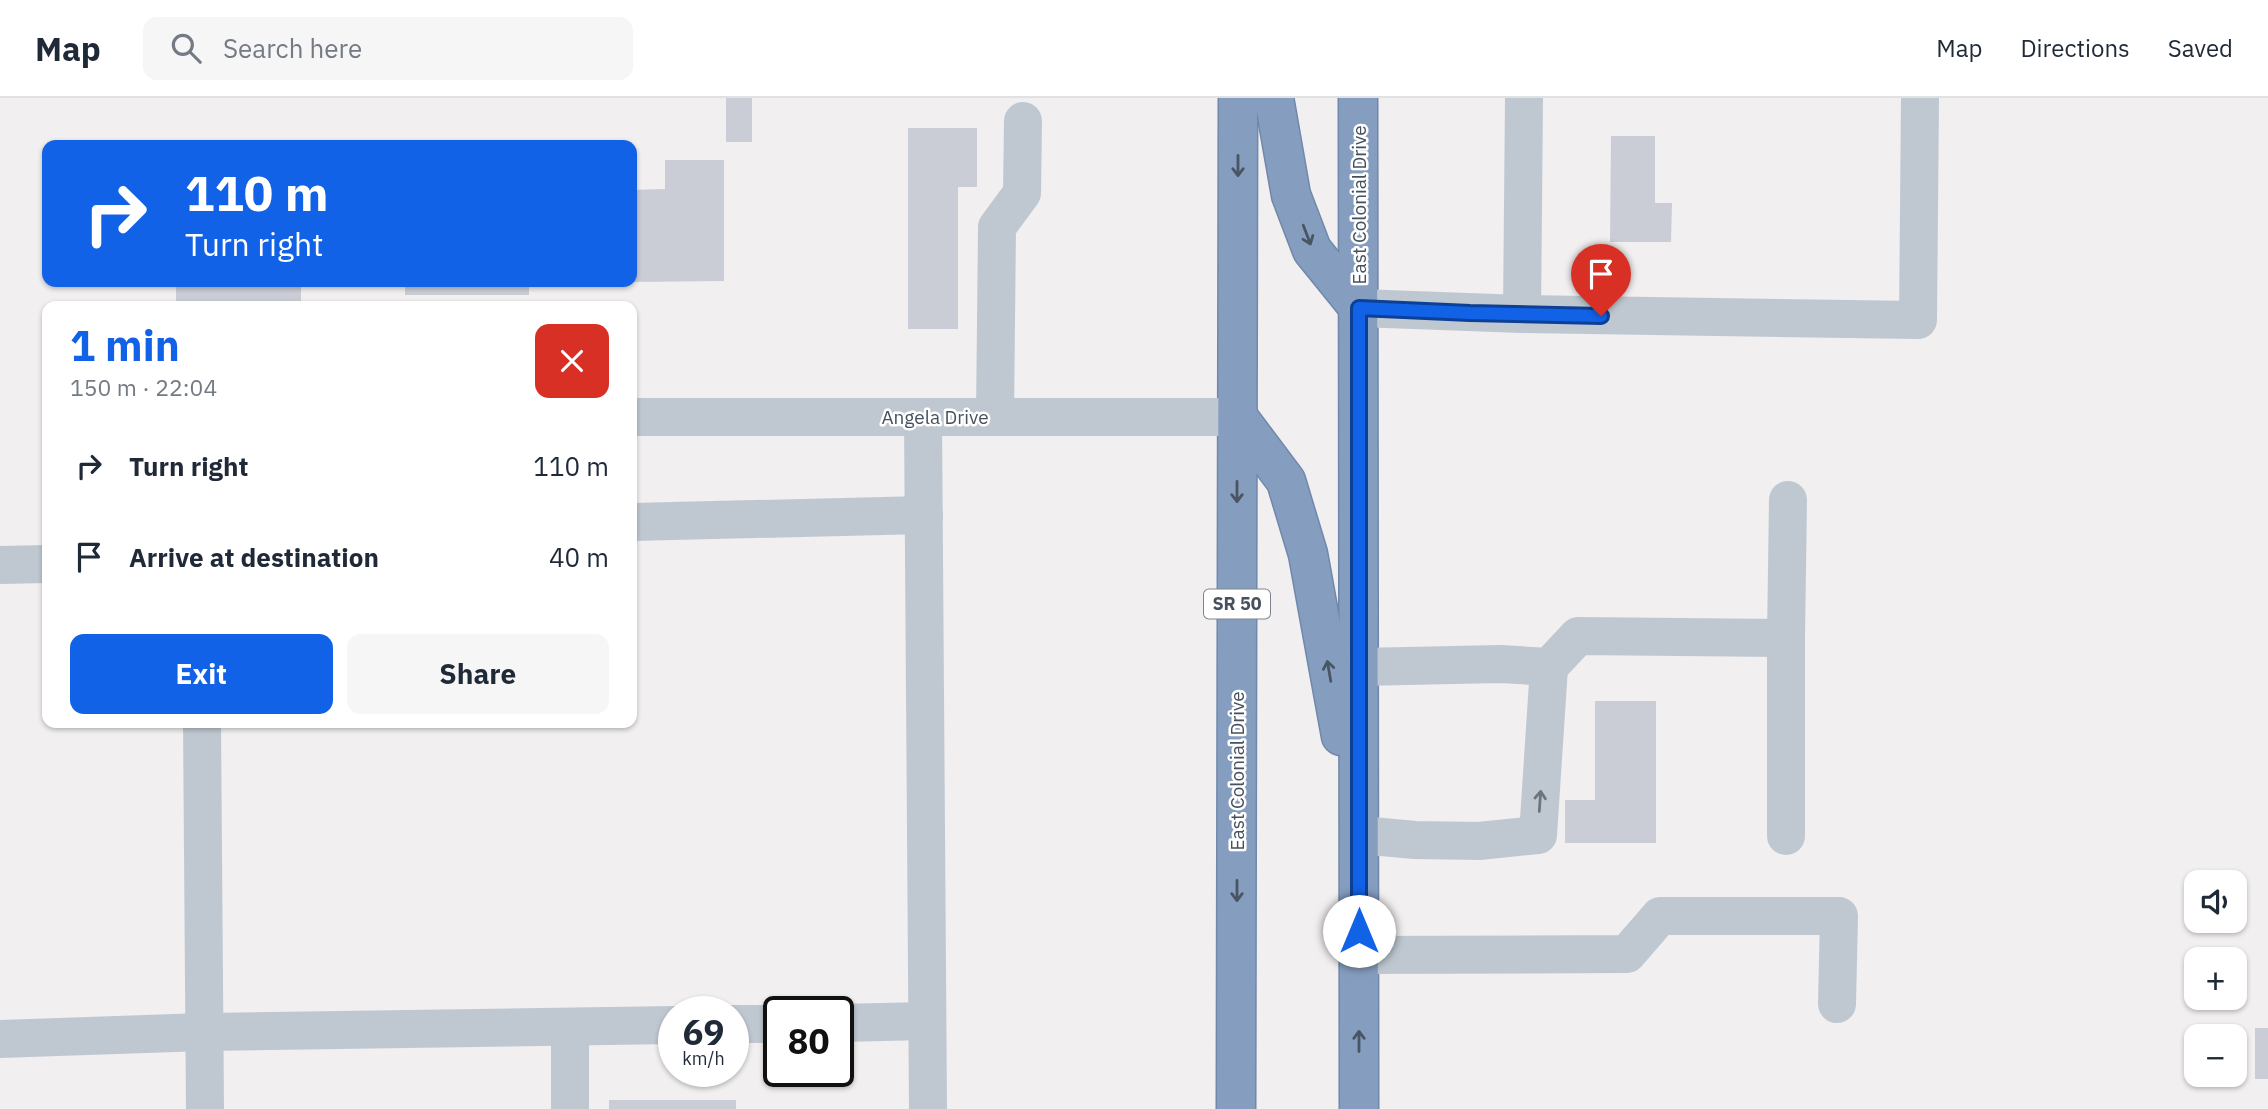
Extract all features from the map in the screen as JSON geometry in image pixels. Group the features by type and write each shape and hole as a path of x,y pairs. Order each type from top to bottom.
{"highway":[{"name":"East Colonial Drive","path":"1236,1109 1238,98"},
{"path":"1274,98 1291,195 1312,250 1359,308"},
{"name":"East Colonial Drive","path":"1359,98 1359,1109"},
{"path":"1238,416 1286,481 1301,530 1360,835"}],"street":[{"path":"1522,314 1524,98"},
{"path":"1359,308 1522,314 1917,320 1920,98"},
{"path":"995,416 997,227 1022,193 1023,121"},
{"path":"923,416 928,1109"},
{"name":"Angela Drive","path":"637,418 1238,416"},
{"path":"1786,836 1788,500"},
{"path":"637,522 925,515"},
{"path":"0,565 42,564"},
{"path":"1360,835 1415,840 1479,841 1538,835 1549,667 1578,636 1786,638"},
{"path":"1359,667 1501,664 1549,667"},
{"path":"202,728 205,1109"},
{"path":"1359,956 1627,954 1660,916 1839,916 1837,1004"},
{"path":"854,1023 927,1021"},
{"path":"0,1039 204,1032 658,1025"},
{"path":"570,1027 570,1109"}],"building":[{"path":"726,98 752,98 752,142 726,142"},
{"path":"908,128 977,128 977,187 958,187 958,329 908,329"},
{"path":"1611,136 1655,136 1655,203 1672,203 1671,242 1610,242"},
{"path":"665,160 724,160 724,281 637,282 637,190 665,189"},
{"path":"176,287 301,287 301,301 176,301"},
{"path":"405,287 529,287 529,295 405,295"},
{"path":"1595,701 1656,701 1656,843 1565,843 1565,800 1595,800"},
{"path":"2255,1028 2268,1028 2268,1079 2255,1079"},
{"path":"609,1100 736,1100 736,1109 609,1109"}],"route":[{"path":"1359,931 1359,308 1601,316"}]}
